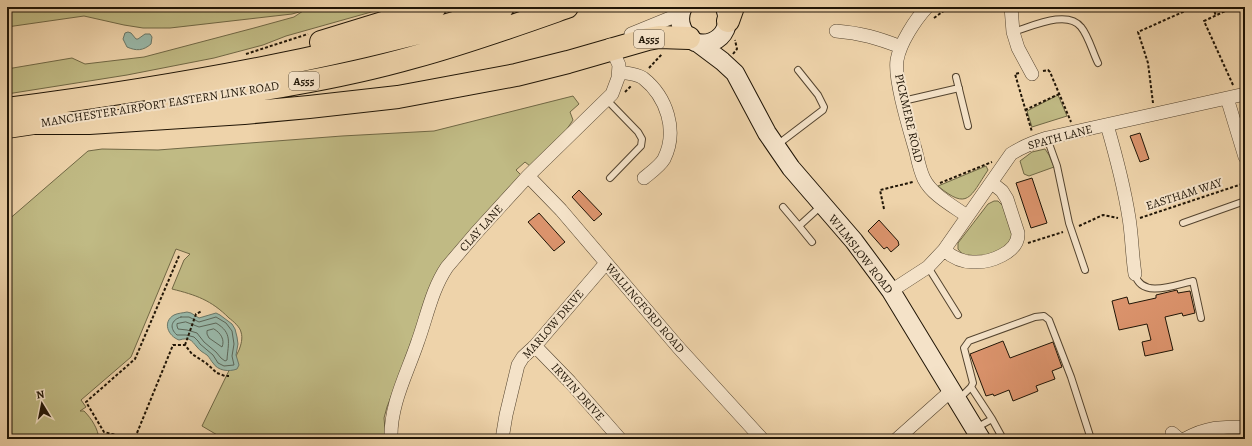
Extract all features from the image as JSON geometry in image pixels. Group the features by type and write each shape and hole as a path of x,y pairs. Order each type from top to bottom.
{"highway":[{"path":"8,115 233,65 319,43 435,7"},
{"name":"MANCHESTER AIRPORT EASTERN LINK ROAD","path":"8,115 281,65 407,36 503,7"},
{"name":"MANCHESTER AIRPORT EASTERN LINK ROAD","path":"8,115 34,123 225,95 353,72 413,58 489,35 567,7"},
{"name":"A555","path":"611,49 659,37 694,40"},
{"path":"34,123 89,123 244,113 398,97 516,75 611,49"}],"main road":[{"path":"682,10 681,26 694,40 708,43 714,41 723,34 728,15"},
{"name":"WILMSLOW ROAD","path":"728,15 728,50 735,73 767,133 791,168 854,241 891,291 978,434"},
{"name":"WILMSLOW ROAD","path":"694,40 735,73"}],"street":[{"name":"PICKMERE ROAD","path":"927,7 901,47 897,60 897,77 927,183"},
{"path":"1011,7 1013,32 1018,48 1031,72"},
{"path":"644,178 663,161 669,145 670,133 666,106 642,78 619,72 619,66 609,44 612,40 644,29 682,10"},
{"path":"836,31 858,33 878,38 901,47"},
{"name":"CLAY LANE","path":"391,439 391,420 396,402 439,281 447,267 528,176 607,100 612,94 619,72"},
{"path":"1236,96 1245,157"},
{"name":"SPATH LANE","path":"891,291 928,267 944,250 1011,154 1034,141 1236,96"},
{"path":"1107,125 1117,159 1129,220 1135,274"},
{"name":"WALLINGFORD ROAD","path":"528,176 561,210 678,347 762,439"},
{"path":"927,183 939,196 967,216"},
{"path":"944,250 951,256 964,261 979,262 1008,253 1015,246 1018,233 1007,199 1002,191 992,183"},
{"name":"MARLOW DRIVE","path":"502,439 518,365 523,357 535,346 606,263"},
{"name":"IRWIN DRIVE","path":"535,346 570,382 620,439"},
{"path":"897,439 955,395"},
{"path":"1185,439 1205,430 1224,426 1245,427"}],"lane":[{"path":"1013,32 1052,20 1065,18 1075,21 1082,28 1098,63"},
{"path":"776,146 823,110 824,107 818,95 798,70"},
{"path":"956,77 968,126"},
{"path":"903,101 959,88"},
{"path":"607,100 638,132 642,139 641,146 610,178"},
{"path":"1048,138 1057,166 1072,229 1085,270"},
{"path":"1183,223 1245,201"},
{"path":"798,226 823,205"},
{"path":"782,207 812,242"},
{"path":"928,267 958,315"},
{"path":"1135,274 1136,279 1141,285 1148,288 1157,288 1193,281 1201,318"},
{"path":"955,395 971,387 973,383 964,348 965,344 969,341 1012,325 1035,317 1044,316 1049,320 1071,377 1091,439"},
{"path":"971,387 1004,439"},
{"path":"978,434 992,418"}],"path":[{"path":"1154,114 1148,63 1138,32 1194,7"},
{"path":"1212,7 1216,16"},
{"path":"1234,7 1204,21 1236,96"},
{"path":"244,54 311,33"},
{"path":"649,68 664,52"},
{"path":"1034,141 1015,74 1048,70 1075,132"},
{"path":"1026,110 1059,94"},
{"path":"884,209 880,190 927,183 1011,154"},
{"name":"EASTHAM WAY","path":"1129,220 1143,217 1245,184"},
{"path":"1015,246 1072,229 1103,215 1129,220"},
{"path":"124,437 104,432 86,402 135,359 179,256"},
{"path":"185,345 196,314 202,311"},
{"path":"137,433 173,345 185,345"},
{"path":"185,345 192,354 206,363 217,373 229,376"}],"shaded area":[{"path":"7,7 389,7 286,36 263,45 214,58 127,75 7,94 7,69 72,58 85,64 144,57 294,17 303,11 292,14 170,28 143,28 84,16 7,27"},
{"path":"1058,95 1067,116 1032,127 1027,111"},
{"path":"573,96 579,104 570,112 573,120 567,129 530,166 525,162 516,170 522,176 464,241 419,324 387,407 384,418 386,439 224,439 202,426 239,350 242,341 242,334 236,324 209,302 196,296 172,289 184,260 190,254 176,249 131,357 81,400 86,407 80,411 84,411 92,421 99,439 7,439 7,221 88,151 102,149 158,150 342,136 434,131"},
{"path":"1045,149 1054,167 1029,176 1024,174 1020,161 1032,152"},
{"path":"986,166 988,170 968,198 956,198 938,186"},
{"path":"998,201 1003,206 1012,234 1011,241 1003,249 979,258 963,255 958,249 958,243 988,204"}],"water":[{"path":"125,33 131,33 136,39 145,34 150,34 152,37 151,44 139,50 127,47 123,39"},
{"path":"187,312 199,318 216,313 232,324 235,329 238,344 236,355 239,365 237,369 227,371 218,368 207,355 199,350 192,341 188,339 179,340 169,332 167,325 170,318 176,314"}],"building":[{"path":"1140,133 1149,159 1140,162 1130,136"},
{"path":"1032,178 1047,223 1031,228 1016,183"},
{"path":"579,190 602,214 594,221 572,197"},
{"path":"539,213 565,242 554,251 528,222"},
{"path":"879,220 898,241 899,245 891,252 887,247 884,249 868,231"},
{"path":"1177,290 1178,293 1190,291 1195,313 1183,316 1182,313 1165,317 1173,350 1145,356 1142,342 1151,340 1147,324 1119,330 1112,301 1127,297 1129,304 1156,298 1156,295"},
{"path":"1003,341 1010,358 1053,342 1062,367 1052,371 1055,379 1036,386 1038,391 1013,401 1009,390 994,396 993,394 986,396 970,354"}]}
